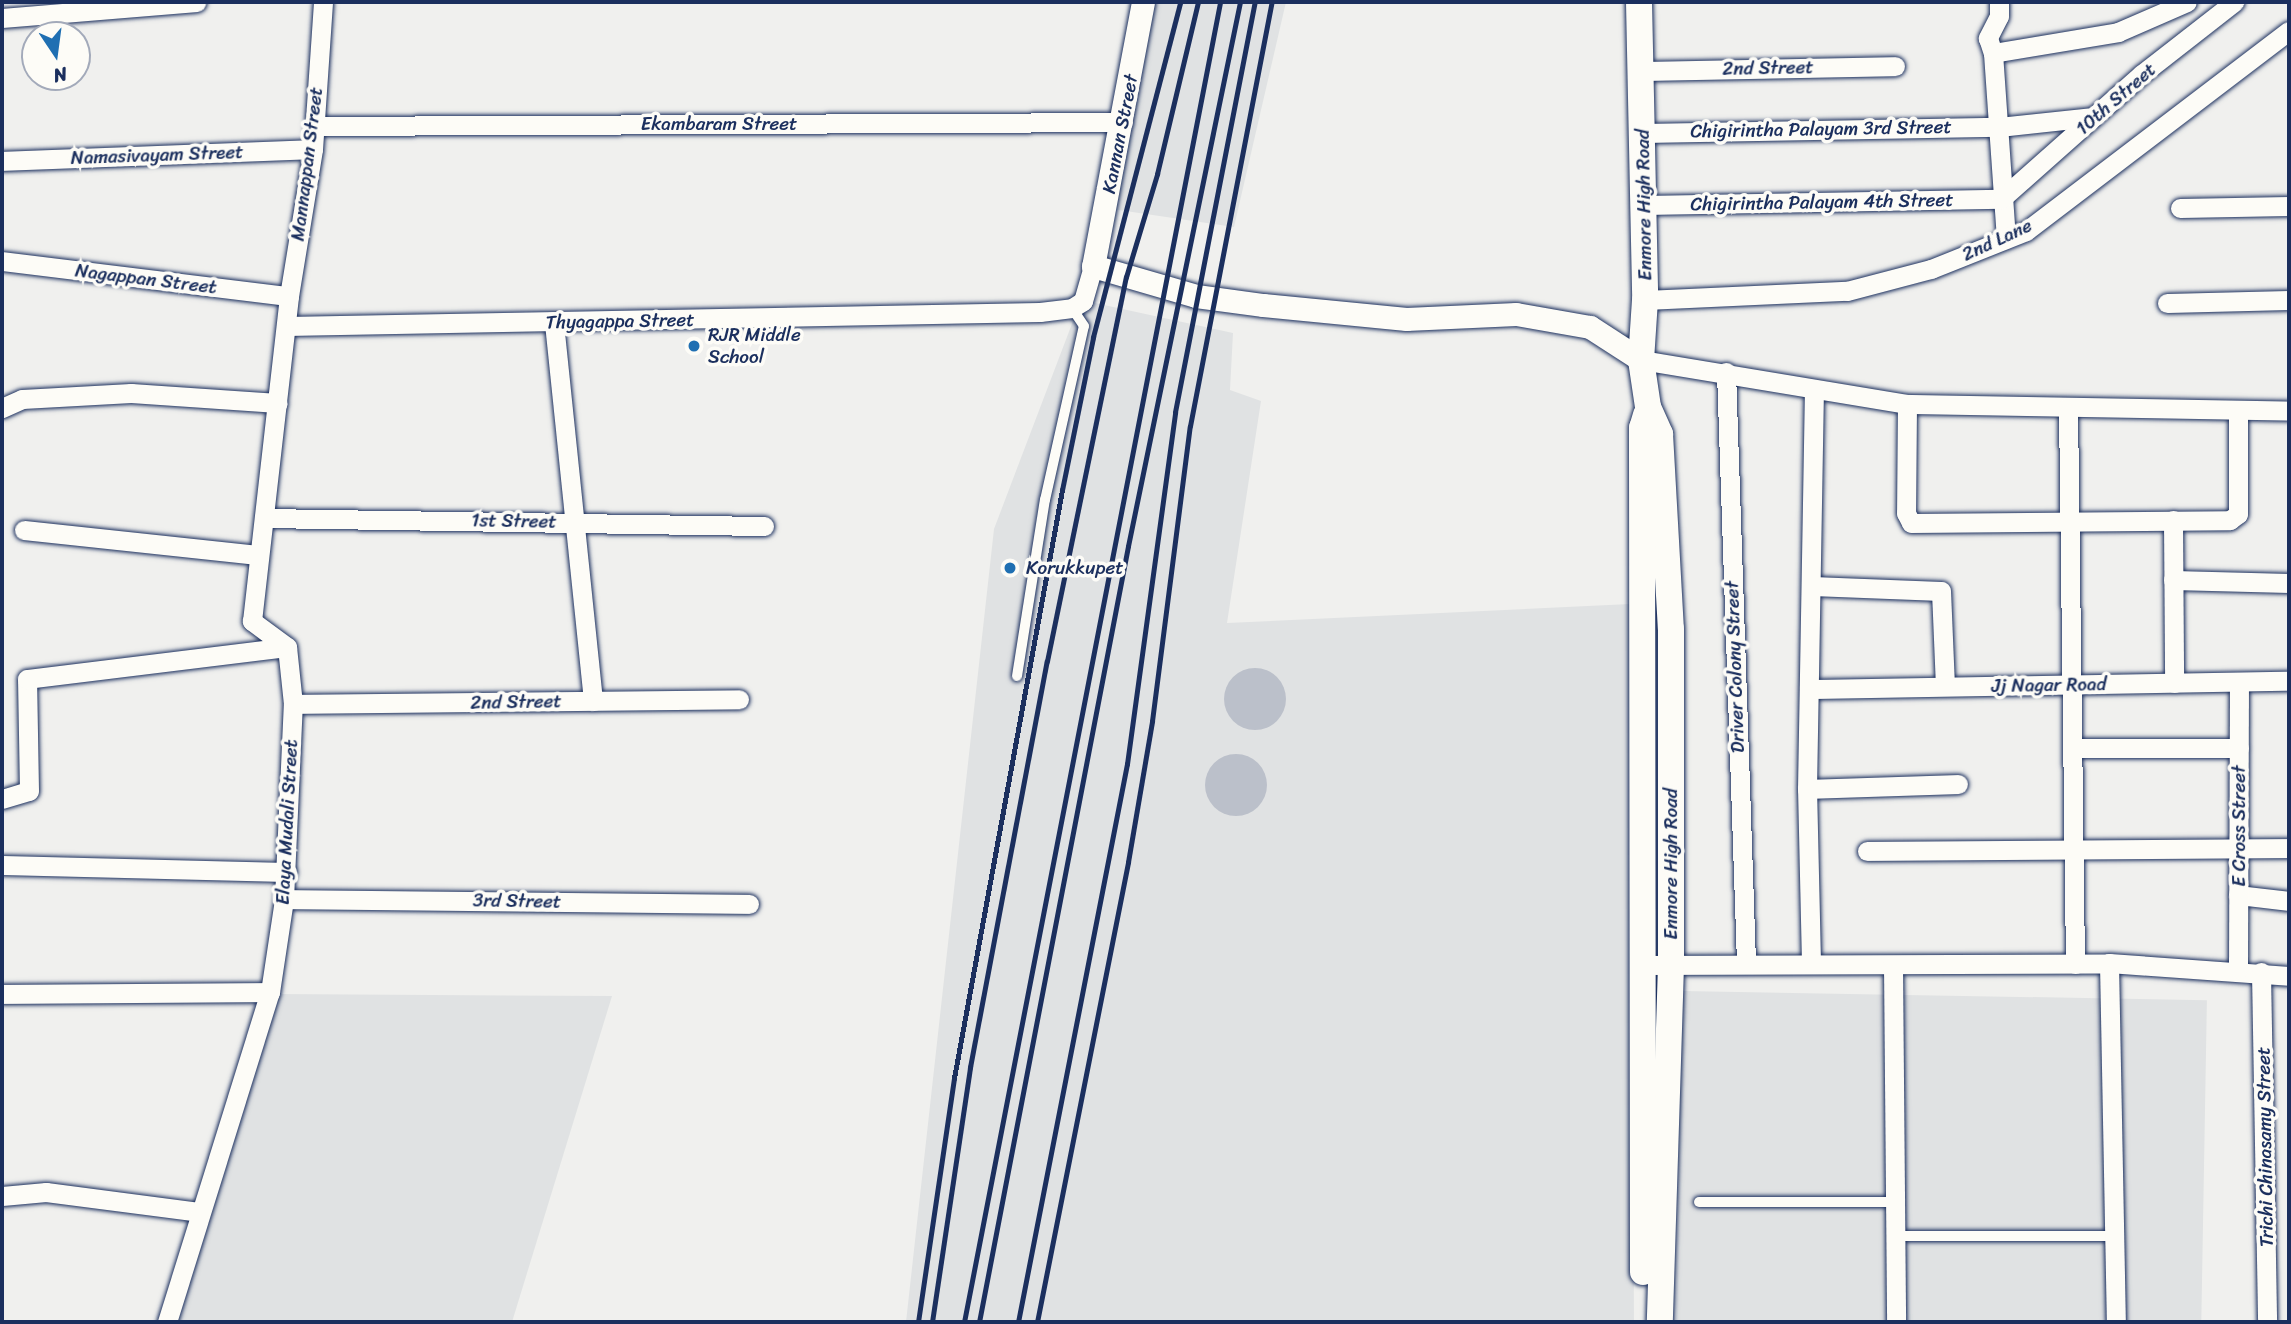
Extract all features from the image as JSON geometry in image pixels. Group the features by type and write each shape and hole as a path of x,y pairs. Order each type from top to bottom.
{"main road":[{"name":"Enmore High Road","path":"1639,2 1645,300 1641,360 1648,407 1660,434 1671,629 1671,965 1660,1322"},
{"name":"Enmore High Road","path":"1643,1322 1642,428 1648,407"}],"street":[{"path":"2,18 197,2"},
{"name":"Mannappan Street","path":"286,326 313,149 323,2"},
{"name":"Kannan Street","path":"1093,266 1123,122 1143,2"},
{"path":"1999,2 1999,16 1989,38 1993,53 2001,199 2006,240"},
{"path":"1993,53 2118,32 2187,2"},
{"name":"10th Street","path":"2001,199 2094,117 2234,2"},
{"name":"2nd Lane","path":"1645,300 1847,291 1931,269 2006,240 2026,231 2289,31"},
{"name":"2nd Street","path":"1640,71 1895,66"},
{"name":"Chigirintha Palayam 3rd Street","path":"1643,133 1999,127 2094,117"},
{"name":"Ekambaram Street","path":"315,126 1123,122"},
{"name":"Namasivayam Street","path":"2,162 313,149"},
{"name":"Chigirintha Palayam 4th Street","path":"1644,205 2001,199"},
{"path":"2180,208 2289,206"},
{"name":"Nagappan Street","path":"2,261 289,296"},
{"path":"1072,308 1083,301 1093,266 1196,296 1263,305 1406,320 1528,316 1590,327 1641,360 1726,372 1814,391 1907,404 2289,411"},
{"path":"2167,303 2289,300"},
{"name":"Thyagappa Street","path":"286,326 554,323 1072,308"},
{"path":"554,323 577,522 593,701"},
{"path":"286,326 252,621 287,647"},
{"name":"Driver Colony Street","path":"1726,372 1746,962"},
{"path":"1811,963 1807,789 1814,391"},
{"path":"2,408 22,399 131,393 278,403"},
{"path":"1907,404 1908,523 2236,518 2238,411"},
{"path":"2068,407 2075,964"},
{"name":"1st Street","path":"264,519 764,526"},
{"path":"2174,520 2174,683"},
{"path":"24,530 258,555"},
{"path":"2173,580 2289,583"},
{"path":"1812,586 1941,591 1945,686"},
{"path":"2,799 29,790 27,678 287,647"},
{"name":"Elaya Mudali Street","path":"167,1322 199,1212 270,992 287,872 293,704 287,647"},
{"name":"Jj Nagar Road","path":"1809,689 2289,681"},
{"name":"E Cross Street","path":"2238,969 2239,682"},
{"name":"2nd Street","path":"293,704 739,699"},
{"path":"2073,748 2239,748"},
{"path":"1807,789 1958,784"},
{"path":"1867,850 2289,848"},
{"path":"2,865 287,872"},
{"path":"2238,895 2289,901"},
{"name":"3rd Street","path":"284,899 749,904"},
{"path":"1644,965 1746,962 1893,965 2109,962 2238,969 2289,976"},
{"path":"2109,962 2116,1322"},
{"path":"1893,965 1896,1322"},
{"name":"Trichi Chinasamy Street","path":"2261,972 2267,1322"},
{"path":"2,994 270,992"},
{"path":"2,1196 46,1192 199,1212"}],"lane":[{"path":"1017,676 1045,500 1084,326 1072,308"},
{"path":"1699,1202 1895,1202"},
{"path":"1896,1236 2116,1236"}],"shaded area":[{"path":"1153,2 1286,2 1234,227 1112,209"},
{"path":"1081,300 1233,333 1230,390 1261,401 1227,623 1630,604 1634,1322 906,1322 994,529"},
{"path":"1682,991 2207,1000 2201,1322 1676,1322"},
{"path":"275,994 612,996 512,1322 172,1322"}],"building":[{"path":"1255,668 1277,677 1286,699 1277,721 1255,730 1233,721 1224,699 1233,677"},
{"path":"1236,754 1258,763 1267,785 1258,807 1236,816 1214,807 1205,785 1214,763"}],"railway":[{"path":"918,1322 954,1078 1062,490 1093,337 1180,2"},
{"path":"932,1322 970,1067 1047,661 1126,277 1157,174 1198,2"},
{"path":"964,1322 1220,2"},
{"path":"979,1322 1128,546 1240,2"},
{"path":"1018,1322 1127,764 1175,412 1255,2"},
{"path":"1037,1322 1128,862 1152,721 1190,426 1272,2"}],"place":[{"name":"RJR Middle School","path":"694,346"},
{"name":"Korukkupet","path":"1010,568"}]}
